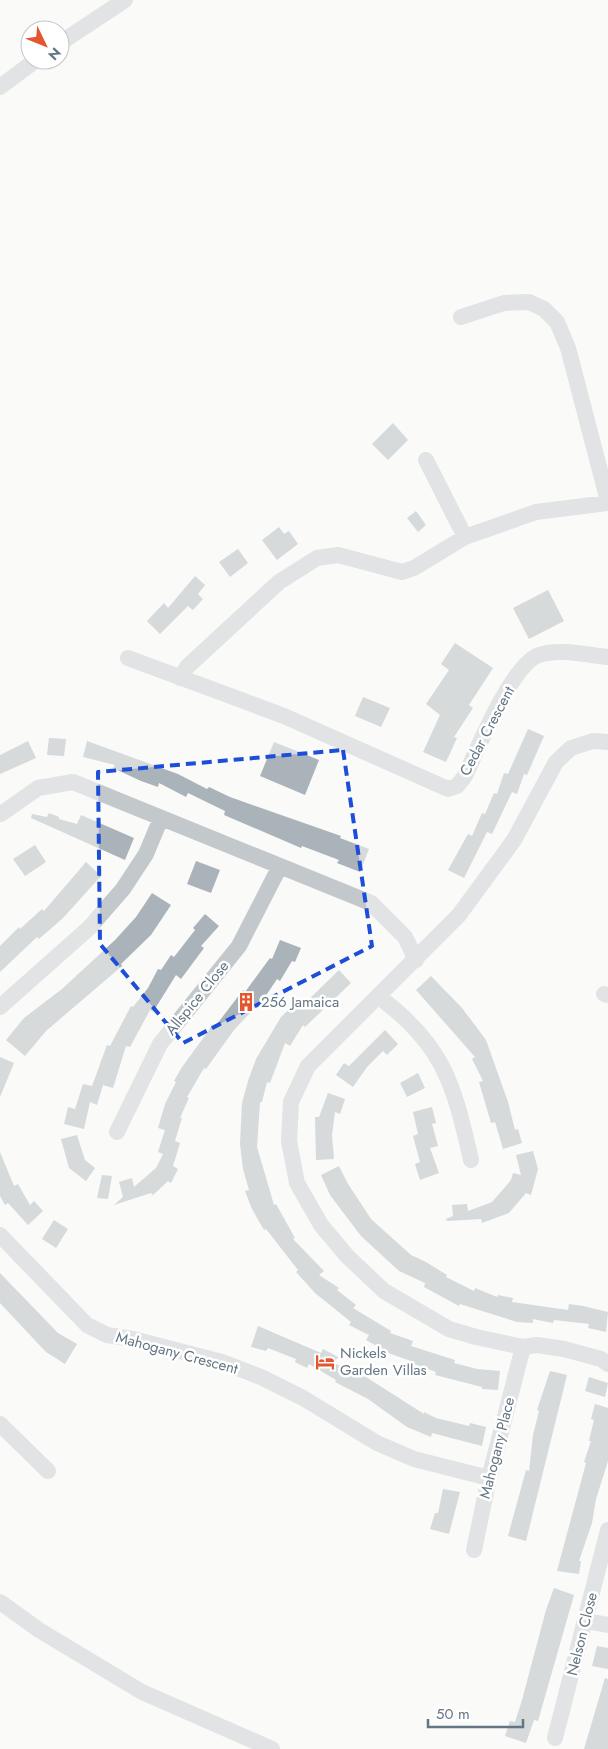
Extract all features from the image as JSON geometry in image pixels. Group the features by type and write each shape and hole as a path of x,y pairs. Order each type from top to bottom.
{"street":[{"path":"70,36 125,0"},
{"path":"0,87 23,70"},
{"path":"128,658 180,678 187,667 280,582 317,558 338,555 402,572 414,568 465,537 536,512 608,502 568,348 557,322 544,309 529,302 504,303 460,316"},
{"path":"426,460 465,537"},
{"name":"Cedar Crescent","path":"180,678 284,716 448,790 457,786 465,776 503,697 526,666 538,655 558,652 608,657"},
{"path":"605,1362 564,1349 537,1345 523,1347 449,1329 384,1291 347,1256 321,1225 297,1183 289,1141 291,1102 308,1066 416,960 458,915 514,840 556,762 571,748 593,741 608,742"},
{"path":"1,814 38,788 74,782 371,903 405,937 416,960"},
{"path":"0,1007 89,928 112,902 146,854 161,818"},
{"name":"Allspice Close","path":"117,1132 160,1044 239,946 280,866"},
{"path":"379,997 405,1016 433,1049 449,1078 460,1111 471,1160"},
{"name":"Mahogany Crescent","path":"0,1235 87,1325 108,1335 132,1339 230,1365 261,1377 304,1398 377,1442 414,1459 489,1478"},
{"name":"Mahogany Place","path":"474,1550 489,1478 523,1347"},
{"path":"0,1424 48,1471"},
{"name":"Nelson Close","path":"555,1738 608,1530"},
{"path":"0,1602 39,1630 142,1692 272,1749"},
{"path":"586,1621 608,1625"}],"highlighted area":[{"path":"343,750 372,946 183,1043 100,944 98,772"}],"building":[{"path":"393,423 408,440 388,460 372,444"},
{"path":"416,511 426,525 418,532 407,518"},
{"path":"279,527 284,534 289,531 298,544 277,560 262,540"},
{"path":"238,549 248,563 230,577 219,562"},
{"path":"195,576 205,585 198,594 203,599 193,610 188,606 160,634 147,621 164,603 168,608"},
{"path":"548,590 564,621 529,639 513,608"},
{"path":"455,643 493,668 469,705 473,708 454,737 457,738 446,762 423,752 440,715 426,704 449,670 441,664"},
{"path":"363,697 390,708 381,727 355,716"},
{"path":"528,729 544,736 527,775 524,774 517,794 512,792 492,834 487,832 464,878 448,870 468,834 472,836 482,813 485,814 494,793 497,794 504,773 508,774"},
{"path":"49,738 66,739 64,756 47,755"},
{"path":"28,741 36,758 0,774 0,755"},
{"path":"87,741 178,774 207,789 209,787 230,797 341,836 340,838 369,849 360,872 337,863 339,860 302,846 301,848 224,815 225,811 188,793 186,797 159,783 158,787 141,781 113,768 115,765 83,757"},
{"path":"274,742 319,760 305,795 260,776"},
{"path":"49,813 59,817 59,819 77,824 81,815 134,838 125,860 31,818 32,814 47,817"},
{"path":"35,845 46,862 25,876 13,859"},
{"path":"196,861 220,870 211,893 187,884"},
{"path":"86,862 101,876 63,918 39,939 37,937 0,972 0,946 19,927 20,929 42,909 44,911"},
{"path":"152,893 171,905 151,935 121,964 122,966 46,1031 25,1056 6,1040 24,1018 62,989 115,940 136,917"},
{"path":"205,914 219,926 201,946 204,948 181,979 176,975 153,1012 150,1010 130,1047 126,1046 113,1088 103,1085 97,1105 90,1102 84,1129 64,1124 68,1107 75,1109 83,1084 92,1086 107,1045 110,1046 131,1006 133,1007 148,988 158,969 161,970 171,955 174,957 195,930 193,928"},
{"path":"280,940 301,948 295,962 292,961 280,981 277,979 265,997 234,1030 206,1069 204,1068 187,1097 189,1098 180,1118 182,1118 175,1141 180,1143 173,1166 178,1169 171,1183 168,1181 153,1195 151,1193 114,1205 123,1197 119,1182 132,1178 134,1187 156,1168 163,1154 158,1152 165,1130 158,1128 165,1104 176,1082 174,1081 212,1026 214,1028 243,990 245,992 270,958 272,959"},
{"path":"339,970 351,983 305,1027 303,1025 290,1046 285,1043 270,1083 267,1082 262,1102 260,1102 257,1147 274,1205 276,1204 295,1238 293,1239 324,1271 319,1275 339,1288 337,1290 356,1305 353,1308 391,1331 390,1333 413,1341 411,1346 455,1360 454,1363 477,1369 500,1371 498,1390 482,1389 482,1387 435,1375 436,1372 391,1354 366,1340 369,1335 349,1325 351,1322 315,1293 296,1272 298,1270 266,1229 264,1230 252,1209 245,1191 249,1190 243,1169 240,1144 242,1103 256,1059 281,1017 301,998 305,1003"},
{"path":"431,976 462,1008 486,1040 508,1102 515,1130 518,1129 522,1143 503,1149 495,1122 491,1123 479,1082 483,1081 472,1059 475,1057 416,990"},
{"path":"385,1030 398,1044 387,1055 383,1051 367,1067 353,1087 336,1075 344,1063 349,1066"},
{"path":"0,1057 14,1063 0,1097"},
{"path":"418,1073 425,1088 407,1097 400,1083"},
{"path":"328,1093 345,1099 340,1114 335,1112 332,1135 334,1159 316,1160 315,1117 319,1117"},
{"path":"432,1107 436,1123 432,1124 438,1146 430,1148 439,1173 420,1180 415,1164 420,1162 413,1136 418,1134 413,1112"},
{"path":"77,1135 85,1160 95,1168 86,1181 69,1168 61,1139"},
{"path":"533,1151 538,1169 531,1195 526,1193 509,1213 482,1223 481,1219 447,1221 446,1219 453,1216 452,1205 467,1204 468,1211 492,1202 511,1180 513,1173 521,1175 516,1155"},
{"path":"0,1152 14,1186 18,1184 30,1205 34,1201 43,1211 28,1225 8,1203 5,1205 0,1196"},
{"path":"339,1166 348,1184 371,1219 411,1255 447,1275 446,1277 474,1291 475,1288 497,1297 498,1295 513,1298 512,1302 568,1310 569,1304 608,1312 606,1332 588,1328 589,1324 554,1320 553,1323 533,1319 533,1323 517,1322 460,1304 459,1306 424,1287 425,1283 399,1271 361,1236 330,1195 321,1175"},
{"path":"102,1175 112,1176 108,1199 97,1198"},
{"path":"54,1220 68,1229 56,1248 42,1239"},
{"path":"0,1273 58,1333 77,1344 65,1364 46,1352 0,1303"},
{"path":"258,1326 321,1353 323,1349 338,1357 334,1363 366,1377 424,1414 424,1412 436,1418 469,1426 470,1423 486,1427 482,1446 432,1433 431,1437 407,1427 368,1399 335,1382 336,1380 309,1364 307,1368 295,1362 296,1359 268,1348 266,1351 251,1347"},
{"path":"550,1371 567,1375 526,1541 508,1536 526,1470 529,1471 533,1435 539,1411 537,1410"},
{"path":"589,1377 608,1383 605,1397 585,1391"},
{"path":"595,1404 608,1408 608,1461 596,1499 592,1523 579,1561 581,1561 579,1574 557,1571 586,1463 584,1462 591,1441 589,1441 594,1420 591,1419"},
{"path":"443,1489 460,1492 449,1534 430,1529 435,1513 438,1513"},
{"path":"554,1588 574,1595 538,1721 534,1720 526,1743 505,1736 510,1721 515,1722 546,1610"},
{"path":"597,1646 608,1648 608,1669 592,1666"},
{"path":"605,1678 608,1679 608,1749 584,1749"}],"place":[{"name":"256 Jamaica","path":"246,1002"},
{"name":"Nickels Garden Villas","path":"325,1362"}]}
